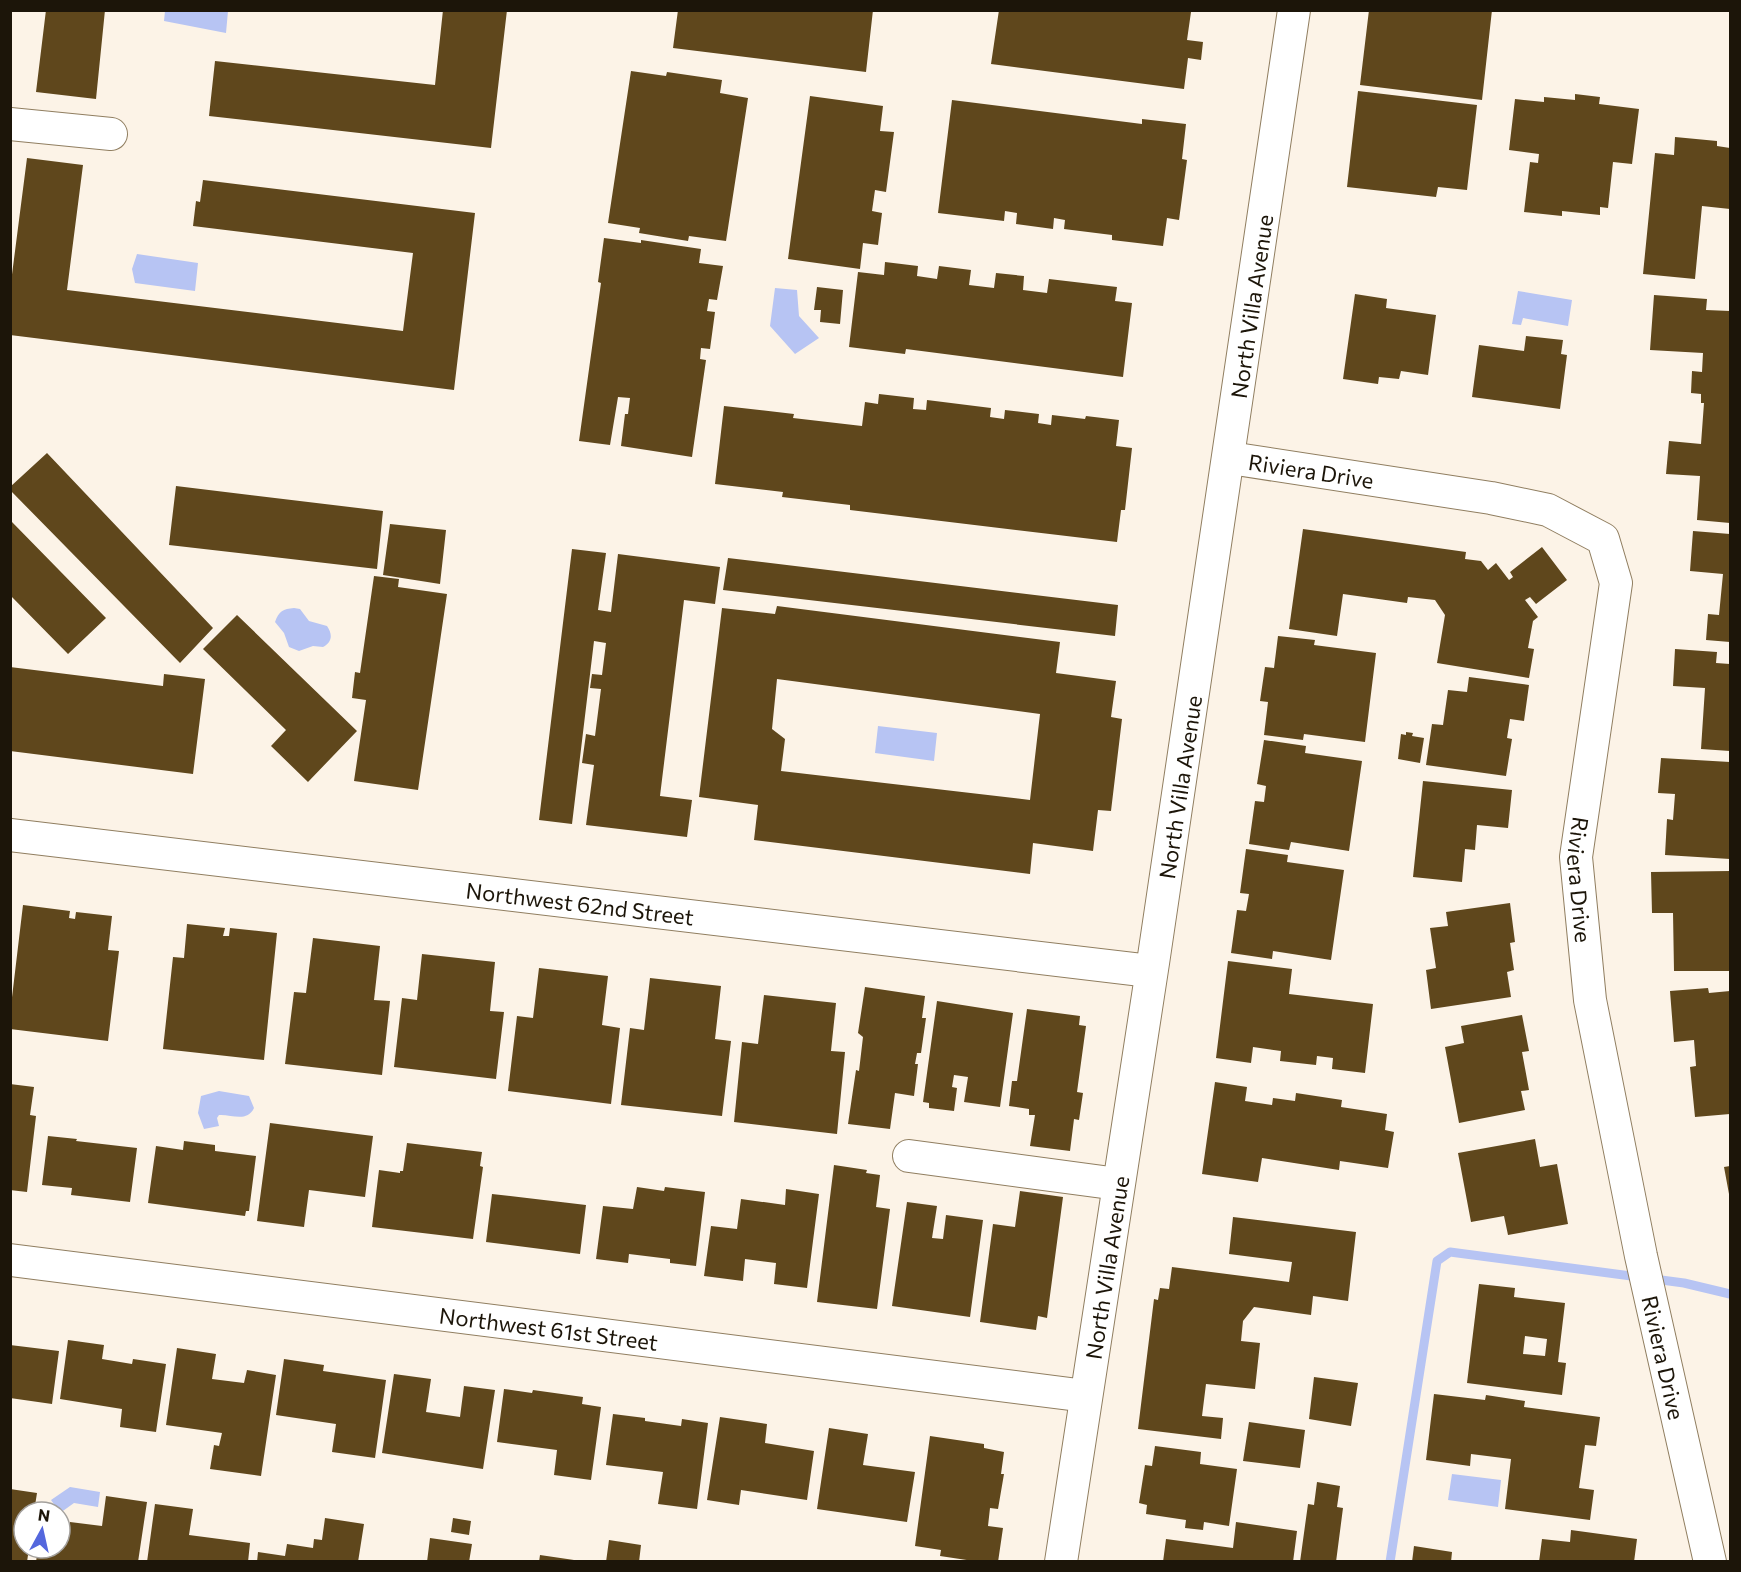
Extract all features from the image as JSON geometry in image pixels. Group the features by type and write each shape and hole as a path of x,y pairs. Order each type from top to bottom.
{"street":[{"name":"North Villa Avenue","path":"1061,1562 1230,458 1294,10"},
{"path":"10,124 111,134"},
{"name":"Riviera Drive","path":"1230,458 1491,498 1548,510 1603,539 1616,583 1576,858 1590,1000 1641,1256 1710,1562"},
{"name":"Northwest 62nd Street","path":"10,835 1150,971"},
{"path":"909,1156 1119,1184"},
{"name":"Northwest 61st Street","path":"10,1260 1086,1396"}],"water":[{"path":"165,11 228,11 226,33 164,21"},
{"path":"137,254 198,263 195,291 135,283 132,269"},
{"path":"775,288 797,290 799,316 819,338 795,354 770,326"},
{"path":"1518,291 1572,300 1568,326 1523,318 1521,325 1512,324"},
{"path":"300,609 309,621 327,626 331,638 326,645 313,646 299,651 289,647 284,633 275,622 282,611"},
{"path":"878,726 937,733 934,761 875,753"},
{"path":"219,1091 249,1096 254,1108 251,1113 243,1117 219,1115 217,1118 219,1126 204,1129 198,1113 201,1096"},
{"path":"1452,1474 1501,1480 1498,1507 1448,1500"},
{"path":"70,1487 100,1492 98,1507 72,1504 72,1500 51,1500"}],"building":[{"path":"46,10 105,10 96,99 36,92"},
{"path":"443,10 507,10 491,148 209,116 215,61 435,85"},
{"path":"678,10 873,10 866,72 673,48"},
{"path":"999,10 1191,12 1187,40 1203,42 1201,60 1188,58 1184,89 991,64"},
{"path":"1369,10 1492,10 1482,100 1360,85"},
{"path":"631,71 666,76 667,72 722,80 720,93 748,98 726,241 689,236 688,241 639,233 640,228 608,223"},
{"path":"1358,91 1477,105 1467,190 1438,187 1436,197 1347,187"},
{"path":"1575,94 1600,97 1599,104 1639,109 1632,164 1613,162 1608,208 1600,207 1600,215 1562,211 1562,216 1524,212 1530,162 1538,163 1539,154 1509,150 1515,99 1544,102 1544,97 1575,100"},
{"path":"810,96 883,106 880,131 894,132 886,192 875,190 872,211 882,213 878,245 863,243 860,269 788,259"},
{"path":"952,100 1142,124 1142,119 1186,124 1182,159 1187,160 1179,220 1167,218 1163,246 1112,240 1112,235 1064,229 1065,220 1054,218 1053,229 1016,224 1017,213 1005,211 1004,221 938,213"},
{"path":"1675,137 1717,141 1717,146 1730,148 1730,209 1702,206 1695,279 1643,274 1655,153 1674,155"},
{"path":"27,158 83,165 67,290 403,331 413,253 193,226 196,201 200,202 203,180 475,213 454,390 10,335 10,290"},
{"path":"604,238 641,243 641,240 701,249 699,263 723,266 717,300 709,299 707,311 715,312 710,349 701,348 700,359 706,360 692,457 621,446 625,414 628,414 630,398 618,397 610,445 579,441 601,283 598,282"},
{"path":"885,262 918,266 917,276 937,279 939,266 971,270 969,285 994,288 996,273 1024,276 1023,290 1047,293 1049,279 1117,287 1115,301 1132,303 1123,377 906,349 905,354 849,347 858,272 884,275"},
{"path":"817,287 843,290 840,324 820,322 821,310 814,310"},
{"path":"1355,294 1387,299 1386,308 1436,315 1428,375 1401,371 1399,379 1379,377 1378,384 1343,379"},
{"path":"1654,295 1707,299 1706,310 1730,311 1730,523 1697,520 1700,476 1666,474 1669,441 1701,444 1704,403 1701,403 1701,394 1691,393 1692,371 1702,372 1703,353 1650,350"},
{"path":"1526,336 1563,340 1561,354 1567,355 1560,409 1472,397 1479,345 1524,351"},
{"path":"879,394 914,398 913,409 926,410 927,400 991,408 990,417 1004,419 1005,410 1039,414 1038,423 1051,425 1052,415 1119,420 1116,446 1132,448 1125,510 1121,510 1117,542 850,510 850,505 782,497 783,492 715,484 724,406 794,414 793,418 862,426 865,402 878,404"},
{"path":"47,453 213,628 180,663 10,490 10,487"},
{"path":"176,486 383,511 377,569 169,545"},
{"path":"12,522 106,618 68,654 10,595 10,524"},
{"path":"390,524 446,530 440,584 383,575"},
{"path":"1303,529 1466,552 1465,559 1481,561 1488,570 1496,563 1509,580 1513,577 1510,572 1542,547 1567,580 1536,604 1530,597 1525,600 1538,617 1533,621 1528,648 1534,649 1529,678 1437,663 1445,615 1435,600 1408,597 1407,603 1343,594 1337,636 1289,629"},
{"path":"1693,531 1730,534 1730,642 1706,640 1708,614 1719,615 1723,574 1690,571"},
{"path":"572,549 606,553 598,610 611,612 618,554 720,567 715,604 684,600 660,796 692,800 687,837 586,825 594,765 582,763 586,734 595,736 601,689 590,688 592,674 602,675 606,643 594,641 572,824 539,820"},
{"path":"728,558 1118,605 1115,636 723,590"},
{"path":"374,576 399,579 398,587 447,594 418,790 354,781 366,700 352,698 355,672 360,673"},
{"path":"777,606 1060,642 1056,673 1116,681 1111,717 1122,719 1111,811 1098,810 1093,851 1033,843 1030,874 754,840 758,805 699,797 722,608 775,614","holes":["777,679 1040,714 1030,800 781,771 785,739 772,729"]},
{"path":"237,615 357,731 308,782 271,746 286,730 203,649"},
{"path":"1278,636 1315,640 1314,645 1376,653 1365,742 1304,734 1303,740 1264,735 1268,702 1260,701 1265,667 1274,668"},
{"path":"1675,649 1717,652 1716,663 1730,664 1730,751 1701,749 1705,688 1673,686"},
{"path":"10,667 163,686 164,674 205,679 193,774 10,751"},
{"path":"1469,677 1529,685 1524,721 1510,719 1507,738 1512,739 1506,776 1426,765 1432,724 1443,725 1448,690 1467,692"},
{"path":"1406,732 1413,733 1412,736 1424,738 1420,763 1398,759 1401,734 1406,735"},
{"path":"1264,740 1306,746 1305,753 1362,761 1349,851 1291,842 1289,850 1249,844 1255,801 1264,802 1266,786 1257,784"},
{"path":"1661,758 1730,762 1730,859 1665,855 1667,819 1673,820 1675,794 1658,793"},
{"path":"1423,781 1512,790 1508,828 1477,825 1475,850 1465,849 1462,882 1413,877"},
{"path":"1246,849 1288,855 1287,862 1344,870 1331,960 1273,951 1272,959 1231,953 1237,910 1246,911 1249,894 1240,893"},
{"path":"1730,871 1730,971 1674,971 1673,913 1652,913 1651,872"},
{"path":"1510,903 1515,942 1510,943 1514,970 1507,972 1511,997 1431,1009 1426,970 1436,968 1430,928 1448,926 1446,912"},
{"path":"23,905 70,911 69,918 75,919 76,912 112,916 108,950 119,951 108,1041 10,1029"},
{"path":"187,924 225,928 223,936 229,936 230,928 277,933 264,1060 163,1049 173,957 184,958"},
{"path":"313,938 380,946 374,1000 390,1001 382,1075 285,1064 294,992 306,993"},
{"path":"422,954 495,962 490,1011 504,1012 496,1079 394,1067 402,998 417,1000"},
{"path":"1228,961 1292,969 1289,994 1373,1004 1365,1073 1332,1069 1333,1058 1317,1056 1316,1065 1280,1061 1281,1051 1253,1047 1251,1063 1216,1058"},
{"path":"539,968 608,976 602,1025 620,1028 611,1104 508,1091 517,1016 533,1018"},
{"path":"650,978 721,986 715,1039 731,1041 722,1116 621,1105 630,1028 644,1030"},
{"path":"865,987 925,996 922,1018 926,1018 921,1053 917,1053 915,1064 918,1064 914,1096 895,1093 890,1129 848,1124 856,1070 859,1071 863,1037 858,1033"},
{"path":"1708,988 1709,993 1730,991 1730,1114 1695,1117 1690,1067 1696,1066 1694,1040 1674,1042 1670,991"},
{"path":"764,995 836,1003 831,1051 845,1052 837,1134 734,1122 742,1042 758,1044"},
{"path":"937,1001 1013,1013 1000,1107 964,1102 968,1077 954,1075 952,1087 957,1088 954,1111 929,1108 929,1103 923,1102"},
{"path":"1027,1009 1080,1016 1079,1025 1086,1026 1077,1092 1083,1093 1079,1120 1074,1119 1070,1151 1030,1146 1035,1115 1029,1115 1029,1109 1009,1106 1012,1081 1017,1081"},
{"path":"1522,1015 1529,1051 1522,1052 1529,1090 1521,1091 1525,1110 1459,1123 1445,1047 1464,1043 1461,1026"},
{"path":"1215,1082 1247,1087 1245,1101 1272,1105 1273,1098 1295,1101 1296,1093 1342,1100 1341,1107 1387,1114 1385,1130 1394,1132 1388,1168 1340,1161 1339,1170 1262,1158 1258,1182 1202,1174"},
{"path":"10,1084 34,1087 30,1115 36,1116 27,1192 10,1190"},
{"path":"270,1123 373,1136 365,1197 309,1190 304,1227 257,1221"},
{"path":"48,1136 137,1148 130,1202 71,1195 72,1188 42,1185"},
{"path":"1535,1139 1540,1167 1557,1164 1568,1224 1508,1235 1504,1216 1471,1222 1458,1153"},
{"path":"184,1141 215,1145 215,1151 256,1156 249,1211 246,1211 245,1216 148,1203 156,1146 183,1150"},
{"path":"407,1143 482,1152 480,1166 483,1167 473,1239 372,1227 379,1170 400,1173 403,1171"},
{"path":"834,1165 867,1170 866,1173 880,1175 876,1207 890,1209 877,1309 817,1302"},
{"path":"1730,1166 1730,1194 1729,1194 1724,1167"},
{"path":"637,1187 664,1191 665,1187 705,1192 696,1266 670,1263 670,1259 629,1254 628,1263 596,1259 603,1206 633,1209"},
{"path":"786,1189 819,1194 807,1288 774,1284 776,1263 745,1259 743,1281 704,1276 711,1226 737,1229 741,1199 785,1205"},
{"path":"1020,1191 1063,1197 1047,1318 1038,1316 1036,1330 980,1322 993,1224 1015,1227"},
{"path":"492,1194 586,1205 580,1254 486,1242"},
{"path":"907,1202 937,1206 932,1238 943,1239 946,1215 983,1220 970,1317 892,1306"},
{"path":"1233,1217 1356,1232 1348,1301 1313,1296 1311,1315 1254,1307 1243,1321 1241,1341 1260,1343 1255,1389 1206,1384 1202,1416 1223,1418 1221,1439 1138,1429 1154,1299 1158,1300 1160,1288 1169,1289 1172,1267 1289,1282 1292,1262 1229,1254"},
{"path":"1479,1284 1515,1288 1514,1297 1565,1303 1558,1362 1566,1363 1562,1395 1467,1383","holes":["1525,1336 1547,1339 1545,1356 1523,1354"]},
{"path":"68,1340 104,1345 102,1359 132,1364 133,1359 166,1364 156,1432 120,1427 122,1409 60,1399"},
{"path":"10,1345 59,1351 52,1404 10,1398"},
{"path":"177,1348 216,1354 212,1379 244,1383 247,1370 276,1375 261,1476 210,1469 214,1445 219,1446 222,1433 166,1425"},
{"path":"284,1359 324,1365 323,1371 386,1380 375,1458 332,1452 336,1424 276,1415"},
{"path":"394,1374 431,1379 426,1412 460,1417 464,1386 495,1390 483,1469 382,1453"},
{"path":"1314,1377 1358,1383 1351,1426 1309,1419"},
{"path":"504,1389 532,1393 533,1390 583,1397 582,1404 601,1407 591,1480 554,1475 557,1450 497,1442"},
{"path":"1434,1394 1485,1400 1486,1395 1525,1401 1524,1407 1600,1417 1596,1446 1585,1445 1579,1488 1594,1490 1590,1520 1505,1509 1511,1459 1471,1454 1470,1466 1426,1460"},
{"path":"613,1414 681,1426 682,1419 708,1423 697,1509 658,1504 663,1472 606,1465"},
{"path":"720,1417 767,1424 765,1443 814,1451 807,1500 741,1490 739,1505 707,1500"},
{"path":"1249,1422 1305,1430 1300,1468 1243,1461"},
{"path":"829,1428 868,1434 863,1465 915,1472 907,1522 817,1509"},
{"path":"930,1436 984,1444 984,1448 1004,1452 1001,1474 1004,1474 998,1509 990,1508 988,1526 1003,1528 998,1562 980,1562 940,1556 941,1550 915,1546"},
{"path":"1155,1446 1201,1452 1200,1464 1237,1469 1229,1526 1204,1522 1203,1530 1185,1528 1186,1520 1146,1514 1147,1505 1139,1503 1145,1465 1152,1466"},
{"path":"1317,1482 1340,1486 1337,1507 1343,1508 1336,1562 1300,1562 1308,1504 1314,1505"},
{"path":"10,1489 37,1493 36,1500 12,1500 12,1560 27,1560 27,1562 10,1562"},
{"path":"106,1496 147,1502 138,1562 36,1562 36,1560 72,1560 72,1522 102,1526"},
{"path":"155,1504 193,1509 189,1535 250,1543 248,1562 147,1562"},
{"path":"325,1518 364,1524 358,1562 257,1562 258,1552 285,1556 287,1544 313,1548 314,1539 322,1540"},
{"path":"453,1518 471,1521 469,1535 451,1532"},
{"path":"1236,1522 1297,1531 1293,1562 1276,1560 1276,1562 1163,1562 1166,1539 1233,1548"},
{"path":"1571,1530 1637,1539 1634,1562 1539,1562 1542,1539 1570,1542"},
{"path":"430,1538 472,1544 469,1562 427,1562"},
{"path":"609,1540 641,1545 639,1562 606,1562"},
{"path":"1414,1546 1452,1552 1451,1562 1412,1562"},
{"path":"540,1555 574,1560 574,1562 539,1562"}],"waterway":[{"path":"1390,1562 1437,1261 1450,1252 1684,1283 1730,1294"}]}
